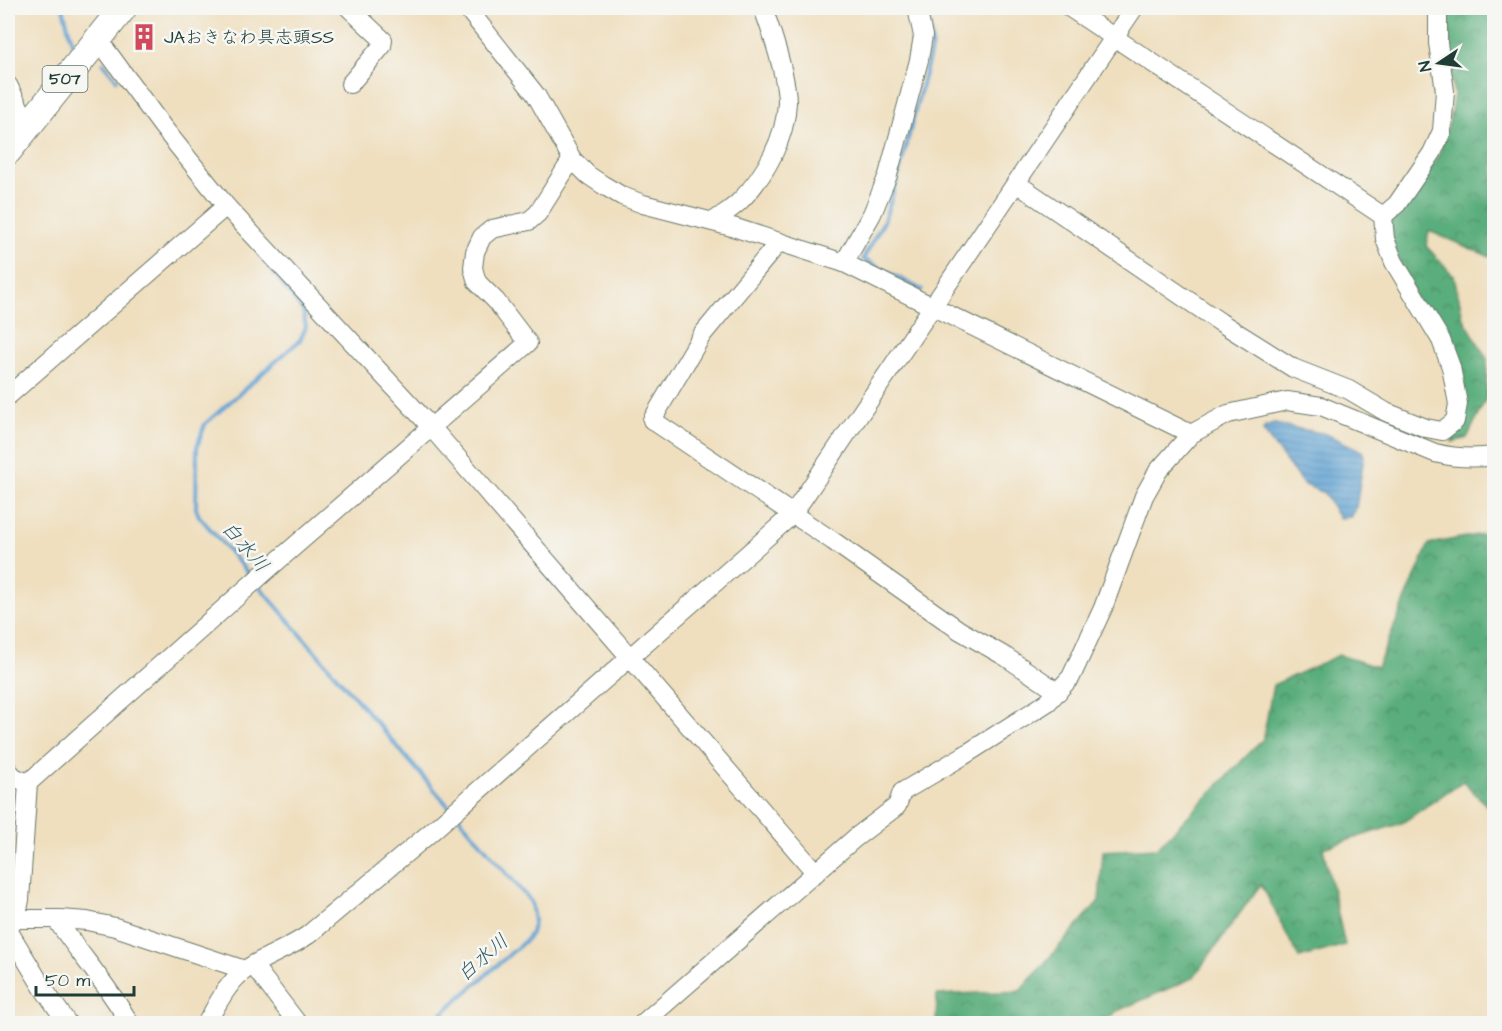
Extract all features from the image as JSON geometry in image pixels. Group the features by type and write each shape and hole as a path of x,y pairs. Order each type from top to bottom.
{"highway":[{"name":"507","path":"8,151 123,8"}],"street":[{"path":"349,8 383,40 382,46 350,84"},
{"path":"467,8 536,95 572,159 588,175 622,196 665,210 714,221 844,263 1191,434"},
{"path":"714,221 740,201 755,182 769,162 785,122 787,100 763,8"},
{"path":"844,263 872,214 888,175 919,60 923,36 917,8"},
{"path":"1070,8 1383,216"},
{"path":"206,1023 225,991 249,968 294,945 308,935 430,833 792,515 1134,8"},
{"path":"1383,216 1403,196 1432,153 1442,131 1445,91 1438,43 1438,8"},
{"path":"98,39 162,126 226,206 431,428 816,873"},
{"path":"8,86 21,111 31,123"},
{"path":"68,1023 43,988 10,926 20,900 28,783 266,571 528,343 496,301 477,282 473,268 475,252 482,237 492,229 529,221 538,213 572,159"},
{"path":"1016,183 1220,322 1293,368 1349,390 1386,412 1426,429 1442,431 1455,421 1458,404 1451,367 1441,340 1394,262 1385,239 1383,216"},
{"path":"8,396 226,206"},
{"path":"779,242 702,335 652,420 833,541 959,630 1006,657 1058,692"},
{"path":"642,1023 855,838 897,806 902,792 1048,702 1058,692 1071,677 1103,608 1144,496 1158,471 1191,434 1228,414 1287,401 1321,406 1434,453 1454,458 1494,456"},
{"path":"8,770 14,777 28,783"},
{"path":"10,926 56,919 87,921 115,927 249,968 298,1023"},
{"path":"56,919 118,1003 130,1023"}],"green space":[{"path":"1449,8 1494,8 1494,262 1493,258 1429,231 1426,246 1454,276 1463,317 1487,359 1486,398 1467,438 1452,442 1454,430 1465,408 1395,252 1390,223 1426,178 1440,152 1449,122 1454,94 1444,37"},
{"path":"1494,532 1494,807 1490,809 1463,781 1402,823 1323,848 1345,945 1299,958 1261,884 1193,978 1117,1011 1102,1023 936,1023 937,995 1020,991 1099,901 1103,851 1157,848 1263,739 1273,685 1339,655 1377,667 1429,544"}],"water":[{"path":"1274,424 1326,434 1362,451 1364,456 1356,508 1351,517 1339,518 1324,493 1303,484 1263,431 1265,427"}],"waterway":[{"name":"白水川","path":"63,8 73,46"},
{"path":"922,290 863,259 884,221 929,58 932,44 927,8"},
{"name":"白水川","path":"103,63 117,80"},
{"name":"白水川","path":"252,578 199,516 196,508 197,447 205,424 300,340 306,327 303,311 260,255"},
{"name":"白水川","path":"259,586 450,808"},
{"name":"白水川","path":"430,1024 526,940 531,933 534,921 531,902 457,815"}],"place":[{"name":"JAおきなわ具志頭SS","path":"144,37"}]}
